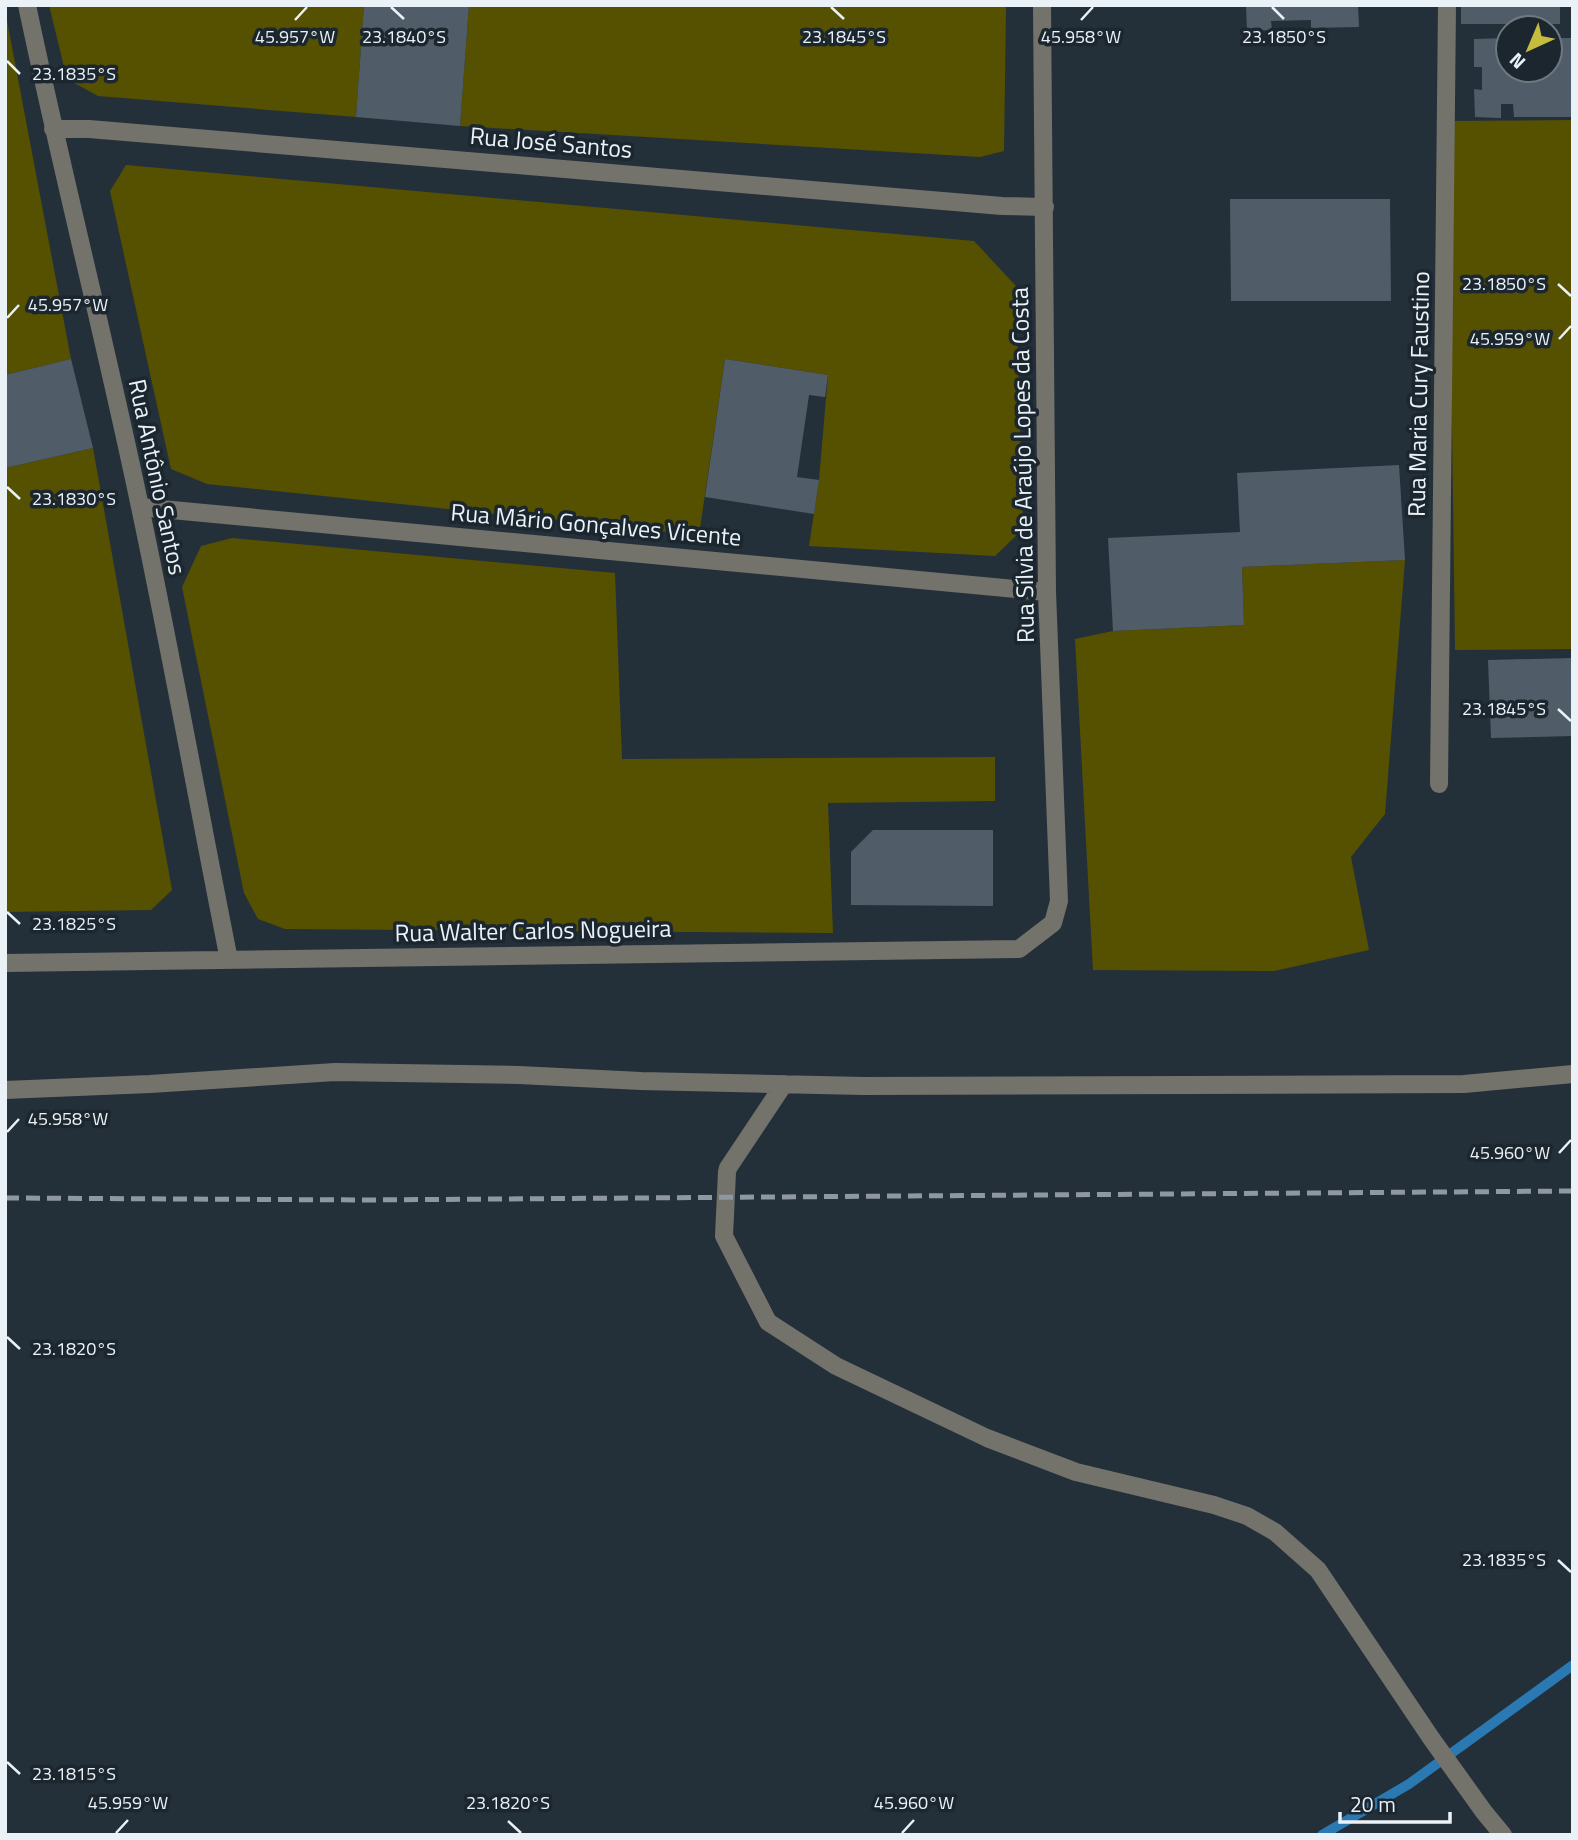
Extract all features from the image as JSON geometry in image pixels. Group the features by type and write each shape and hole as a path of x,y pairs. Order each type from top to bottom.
{"street":[{"name":"Rua Antônio Santos","path":"27,5 140,507 229,960"},
{"name":"Rua Sílvia de Araújo Lopes da Costa","path":"1041,5 1047,592 1059,901 1053,923"},
{"name":"Rua Maria Cury Faustino","path":"1440,784 1447,5"},
{"name":"Rua José Santos","path":"53,129 103,130 988,205 1045,207"},
{"name":"Rua Mário Gonçalves Vicente","path":"140,507 1047,592"},
{"name":"Rua Walter Carlos Nogueira","path":"5,963 1019,949 1053,923"},
{"path":"5,1090 335,1072 784,1084 1464,1084 1573,1074"},
{"path":"784,1084 727,1168 724,1236 768,1322 836,1366 987,1438 1076,1472 1214,1505 1247,1516 1275,1532 1318,1570 1431,1738 1503,1835"}],"shaded area":[{"path":"49,5 364,5 356,117 98,96 67,79"},
{"path":"469,5 1006,5 1004,151 980,157 460,126"},
{"path":"5,10 71,359 5,375"},
{"path":"1573,120 1573,649 1455,650 1448,121"},
{"path":"126,165 974,241 1016,286 1023,529 995,556 809,546 819,480 828,375 725,359 699,535 207,484 171,469 110,191"},
{"path":"93,448 172,890 151,910 5,912 5,468"},
{"path":"232,538 615,573 622,759 995,757 995,801 828,803 833,933 285,929 258,919 244,893 182,587 201,546"},
{"path":"1405,560 1385,814 1351,857 1369,950 1274,971 1093,970 1075,639 1113,631 1244,625 1242,567"}],"building":[{"path":"364,5 469,5 460,126 356,117"},
{"path":"1246,5 1358,5 1359,27 1311,28 1311,20 1271,21 1272,30 1247,31"},
{"path":"1461,5 1560,5 1560,14 1494,14 1494,24 1461,24"},
{"path":"1494,38 1494,84 1564,84 1564,38 1573,38 1571,117 1514,117 1513,104 1501,104 1501,118 1475,117 1474,89 1482,90 1482,67 1474,67 1474,39"},
{"path":"1230,199 1390,199 1391,301 1231,301"},
{"path":"71,359 93,448 5,468 5,375"},
{"path":"725,359 828,375 825,397 809,395 797,477 819,480 814,514 705,497"},
{"path":"1399,465 1405,560 1242,567 1244,625 1113,631 1108,538 1240,532 1237,473"},
{"path":"1573,658 1573,736 1491,738 1488,660"},
{"path":"873,830 993,830 993,906 851,905 851,852"}],"waterway":[{"path":"1322,1835 1409,1784 1573,1665"}],"railway":[{"path":"5,1198 365,1200 1573,1191"}]}
